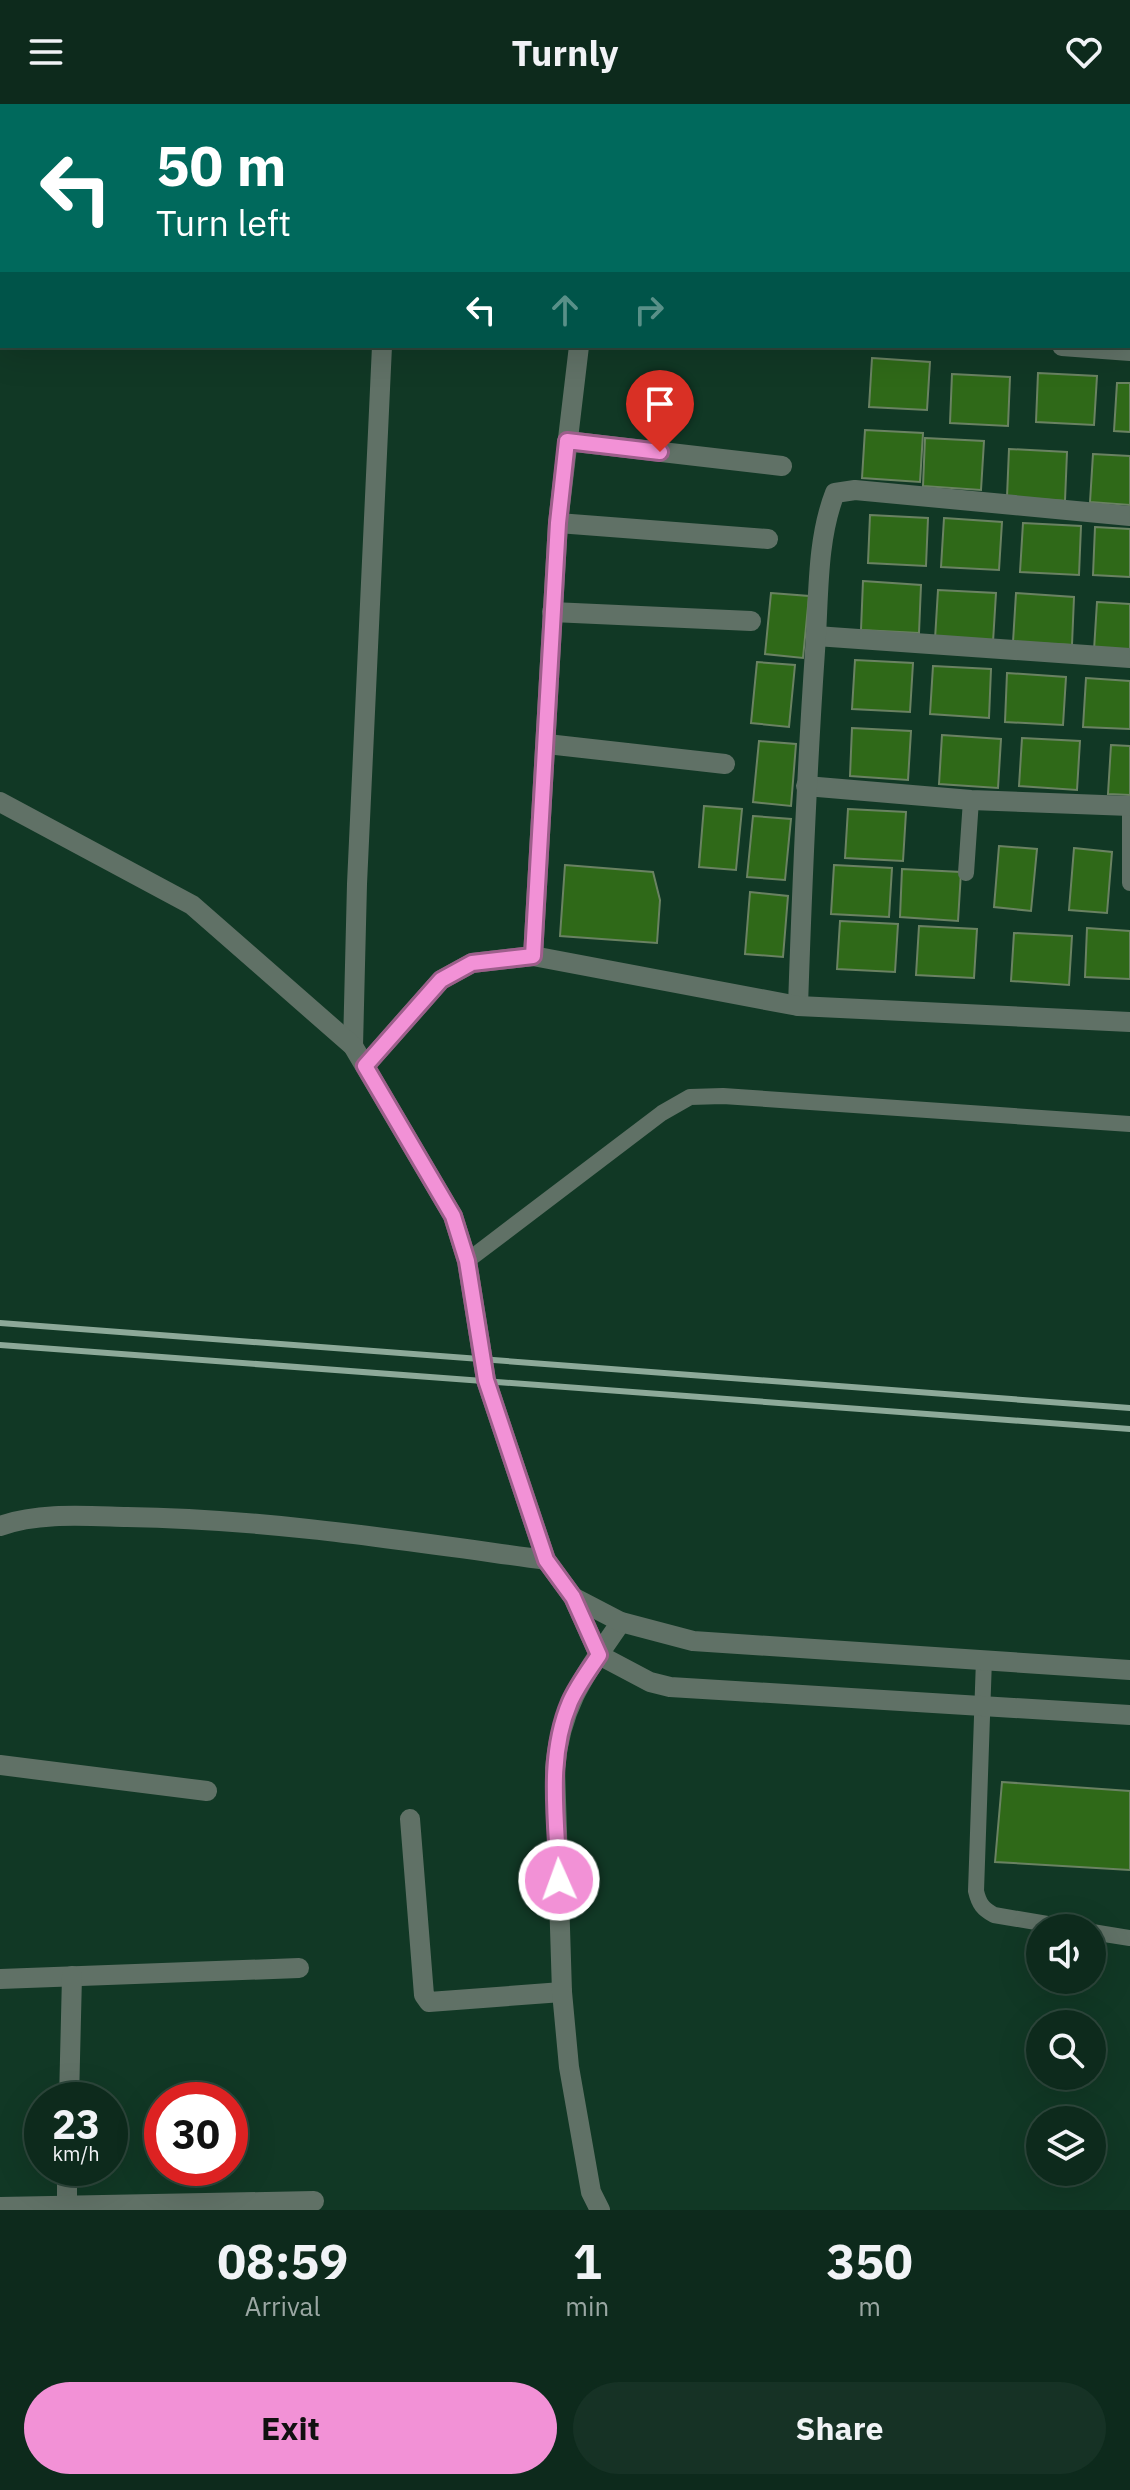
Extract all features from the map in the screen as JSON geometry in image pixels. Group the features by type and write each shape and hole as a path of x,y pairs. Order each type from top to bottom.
{"street":[{"path":"353,1046 357,884 382,348"},
{"path":"533,956 558,523 579,348"},
{"path":"1089,348 1130,351"},
{"path":"567,441 782,466"},
{"path":"798,1006 806,786 816,636 823,547 829,507 835,493 855,490 1130,516"},
{"path":"558,523 768,539"},
{"path":"552,612 751,621"},
{"path":"816,636 1130,658"},
{"path":"547,744 725,764"},
{"path":"806,786 971,800 1130,806"},
{"path":"0,802 192,905 353,1046 453,1216 467,1261 486,1380 546,1560 573,1597 599,1655 650,1682 670,1687 1130,1715"},
{"path":"365,1066 441,980 472,963 533,956 798,1006 1130,1022"},
{"path":"0,1526 71,1516 204,1518 316,1529 546,1560"},
{"path":"573,1597 621,1622 693,1641 1130,1670"},
{"path":"600,2210 591,2192 569,2067 562,1992 555,1768 558,1740 570,1700 621,1622"},
{"path":"0,1765 207,1791"},
{"path":"410,1819 424,1995 429,2002 562,1992"},
{"path":"0,1979 299,1968"},
{"path":"69,2082 72,1976"},
{"path":"67,2186 67,2206"},
{"path":"0,2207 314,2201"}],"lane":[{"path":"966,873 971,800"},
{"path":"1130,806 1130,883"},
{"path":"467,1261 616,1146 690,1097 723,1096 1130,1124"},
{"path":"984,1659 976,1891 984,1909 994,1915 1026,1920"},
{"path":"1106,1934 1130,1938"}],"building":[{"path":"872,358 930,362 927,410 869,407"},
{"path":"1038,373 1097,376 1094,425 1036,422"},
{"path":"952,374 1010,377 1008,426 950,423"},
{"path":"1117,383 1130,383 1130,432 1114,431"},
{"path":"865,430 923,433 920,482 862,478"},
{"path":"925,438 984,441 981,490 923,486"},
{"path":"1009,449 1067,452 1065,501 1007,497"},
{"path":"1093,454 1130,456 1130,505 1090,502"},
{"path":"870,515 928,518 926,566 868,563"},
{"path":"944,518 1002,522 999,570 941,567"},
{"path":"1023,523 1081,526 1079,575 1020,572"},
{"path":"1095,527 1130,529 1130,577 1093,575"},
{"path":"863,581 921,585 919,633 861,630"},
{"path":"938,590 996,593 993,642 935,639"},
{"path":"771,593 809,596 803,658 765,654"},
{"path":"1016,593 1074,597 1072,645 1013,642"},
{"path":"1097,602 1130,604 1130,653 1094,650"},
{"path":"855,660 913,663 910,712 852,709"},
{"path":"757,662 795,665 789,727 751,723"},
{"path":"933,666 991,669 989,718 930,714"},
{"path":"1007,673 1066,677 1063,725 1005,722"},
{"path":"1086,678 1130,681 1130,729 1083,727"},
{"path":"852,728 911,731 908,780 850,776"},
{"path":"942,735 1001,739 998,788 939,784"},
{"path":"1022,738 1080,741 1077,790 1019,786"},
{"path":"759,741 796,744 791,806 753,802"},
{"path":"1111,745 1130,746 1130,795 1108,794"},
{"path":"704,806 742,809 736,870 699,867"},
{"path":"848,809 906,812 903,861 845,858"},
{"path":"753,816 791,819 785,880 747,877"},
{"path":"999,846 1037,849 1031,911 994,907"},
{"path":"1074,848 1112,852 1107,913 1069,910"},
{"path":"565,865 653,872 660,900 657,943 560,936"},
{"path":"834,865 892,868 889,917 831,914"},
{"path":"902,869 961,872 958,921 900,917"},
{"path":"750,892 788,896 783,957 745,954"},
{"path":"840,921 898,924 895,972 837,969"},
{"path":"919,926 977,929 974,978 916,975"},
{"path":"1087,928 1130,931 1130,979 1085,977"},
{"path":"1014,933 1072,936 1069,985 1011,981"},
{"path":"1002,1782 1130,1791 1130,1870 995,1862"}],"railway":[{"path":"0,1323 1130,1408"},
{"path":"0,1345 1130,1429"}],"route":[{"path":"559,1880 555,1768 558,1740 570,1700 599,1655 573,1597 546,1560 486,1380 467,1261 453,1216 365,1066 441,980 472,963 533,956 552,612 567,441 660,452"}]}
